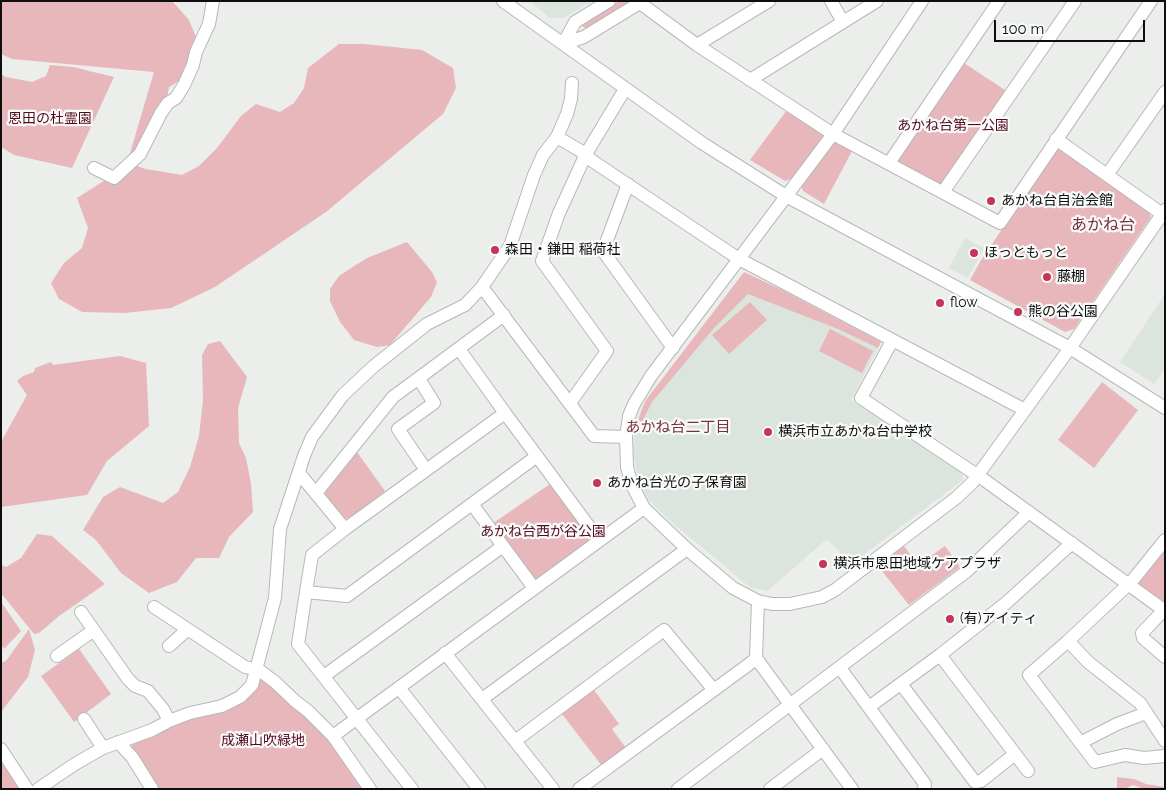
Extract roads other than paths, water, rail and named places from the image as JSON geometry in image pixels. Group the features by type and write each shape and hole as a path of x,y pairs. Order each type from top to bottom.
{"street":[{"path":"94,168 114,178 140,154 161,113 168,103 176,98 184,85 209,24 213,1"},
{"path":"503,1 702,143 786,196 1070,348 1165,408"},
{"path":"697,45 769,1"},
{"path":"831,1 843,22"},
{"path":"750,80 877,1"},
{"path":"922,1 833,134 640,392 629,416 626,437 627,467 634,491 644,508 687,549 733,588 758,601 772,604 806,602 828,594 956,498 978,475 1070,348 1164,213 1056,139"},
{"path":"889,163 999,1"},
{"path":"944,192 1075,1"},
{"path":"563,44 584,37 642,2 697,45 833,134 1000,222 1151,1"},
{"path":"563,44 576,22 607,2"},
{"path":"38,789 74,764 103,748 152,730 169,720 190,712 222,706 240,697 252,685 275,598 280,529 312,437 343,395 374,366 413,334 465,305 482,287 510,246 534,174 543,155 557,137 571,99 572,83"},
{"path":"570,403 607,351 542,261 559,213 586,154 625,89"},
{"path":"1106,175 1165,92"},
{"path":"557,137 586,154 591,160 739,259 1025,410"},
{"path":"628,184 603,251 673,348"},
{"path":"482,287 594,436 626,437"},
{"path":"316,494 393,397 504,315"},
{"path":"892,341 861,398 978,475 1164,611 1142,633 1143,638 1165,657"},
{"path":"459,349 599,540"},
{"path":"419,379 434,403 398,429 426,470"},
{"path":"412,789 298,644 312,555 505,413"},
{"path":"306,592 347,596 537,456"},
{"path":"299,473 345,529"},
{"path":"472,504 534,588"},
{"path":"333,736 400,689 445,653 644,508"},
{"path":"678,789 967,571 1029,512"},
{"path":"1165,540 1129,584 1029,676 1096,762 1125,755 1144,758 1165,756"},
{"path":"869,706 940,655 1006,603 1072,543"},
{"path":"324,676 503,546"},
{"path":"482,699 687,549"},
{"path":"758,601 756,658 852,789"},
{"path":"154,607 245,667 255,668 275,682 333,736 370,789"},
{"path":"81,612 128,679 135,686 148,691 169,720"},
{"path":"57,656 94,630"},
{"path":"169,646 187,630"},
{"path":"515,741 664,630 714,690"},
{"path":"1068,642 1095,668 1140,704 1165,741"},
{"path":"445,653 553,789"},
{"path":"940,655 1028,771"},
{"path":"579,789 756,658"},
{"path":"840,668 925,784 924,789"},
{"path":"901,684 975,782 981,781 1015,754"},
{"path":"400,689 479,789"},
{"path":"1080,743 1117,724 1146,713"},
{"path":"84,719 103,748"},
{"path":"118,742 132,757 150,788"},
{"path":"1,749 27,789"},
{"path":"770,789 823,749"}],"place":[{"name":"あかね台自治会館","path":"991,201"},
{"name":"森田・鎌田 稲荷社","path":"495,250"},
{"name":"ほっともっと","path":"974,253"},
{"name":"藤棚","path":"1047,277"},
{"name":"flow","path":"940,303"},
{"name":"熊の谷公園","path":"1018,312"},
{"name":"横浜市立あかね台中学校","path":"768,432"},
{"name":"あかね台光の子保育園","path":"597,483"},
{"name":"横浜市恩田地域ケアプラザ","path":"823,564"},
{"name":"(有)アイティ","path":"950,619"}],"district":[{"name":"あかね台","path":"1103,225"},
{"name":"あかね台二丁目","path":"678,427"}],"park label":[{"name":"恩田の杜霊園","path":"50,119"},
{"name":"あかね台第一公園","path":"953,126"},
{"name":"あかね台西が谷公園","path":"543,532"},
{"name":"成瀬山吹緑地","path":"263,741"}]}
